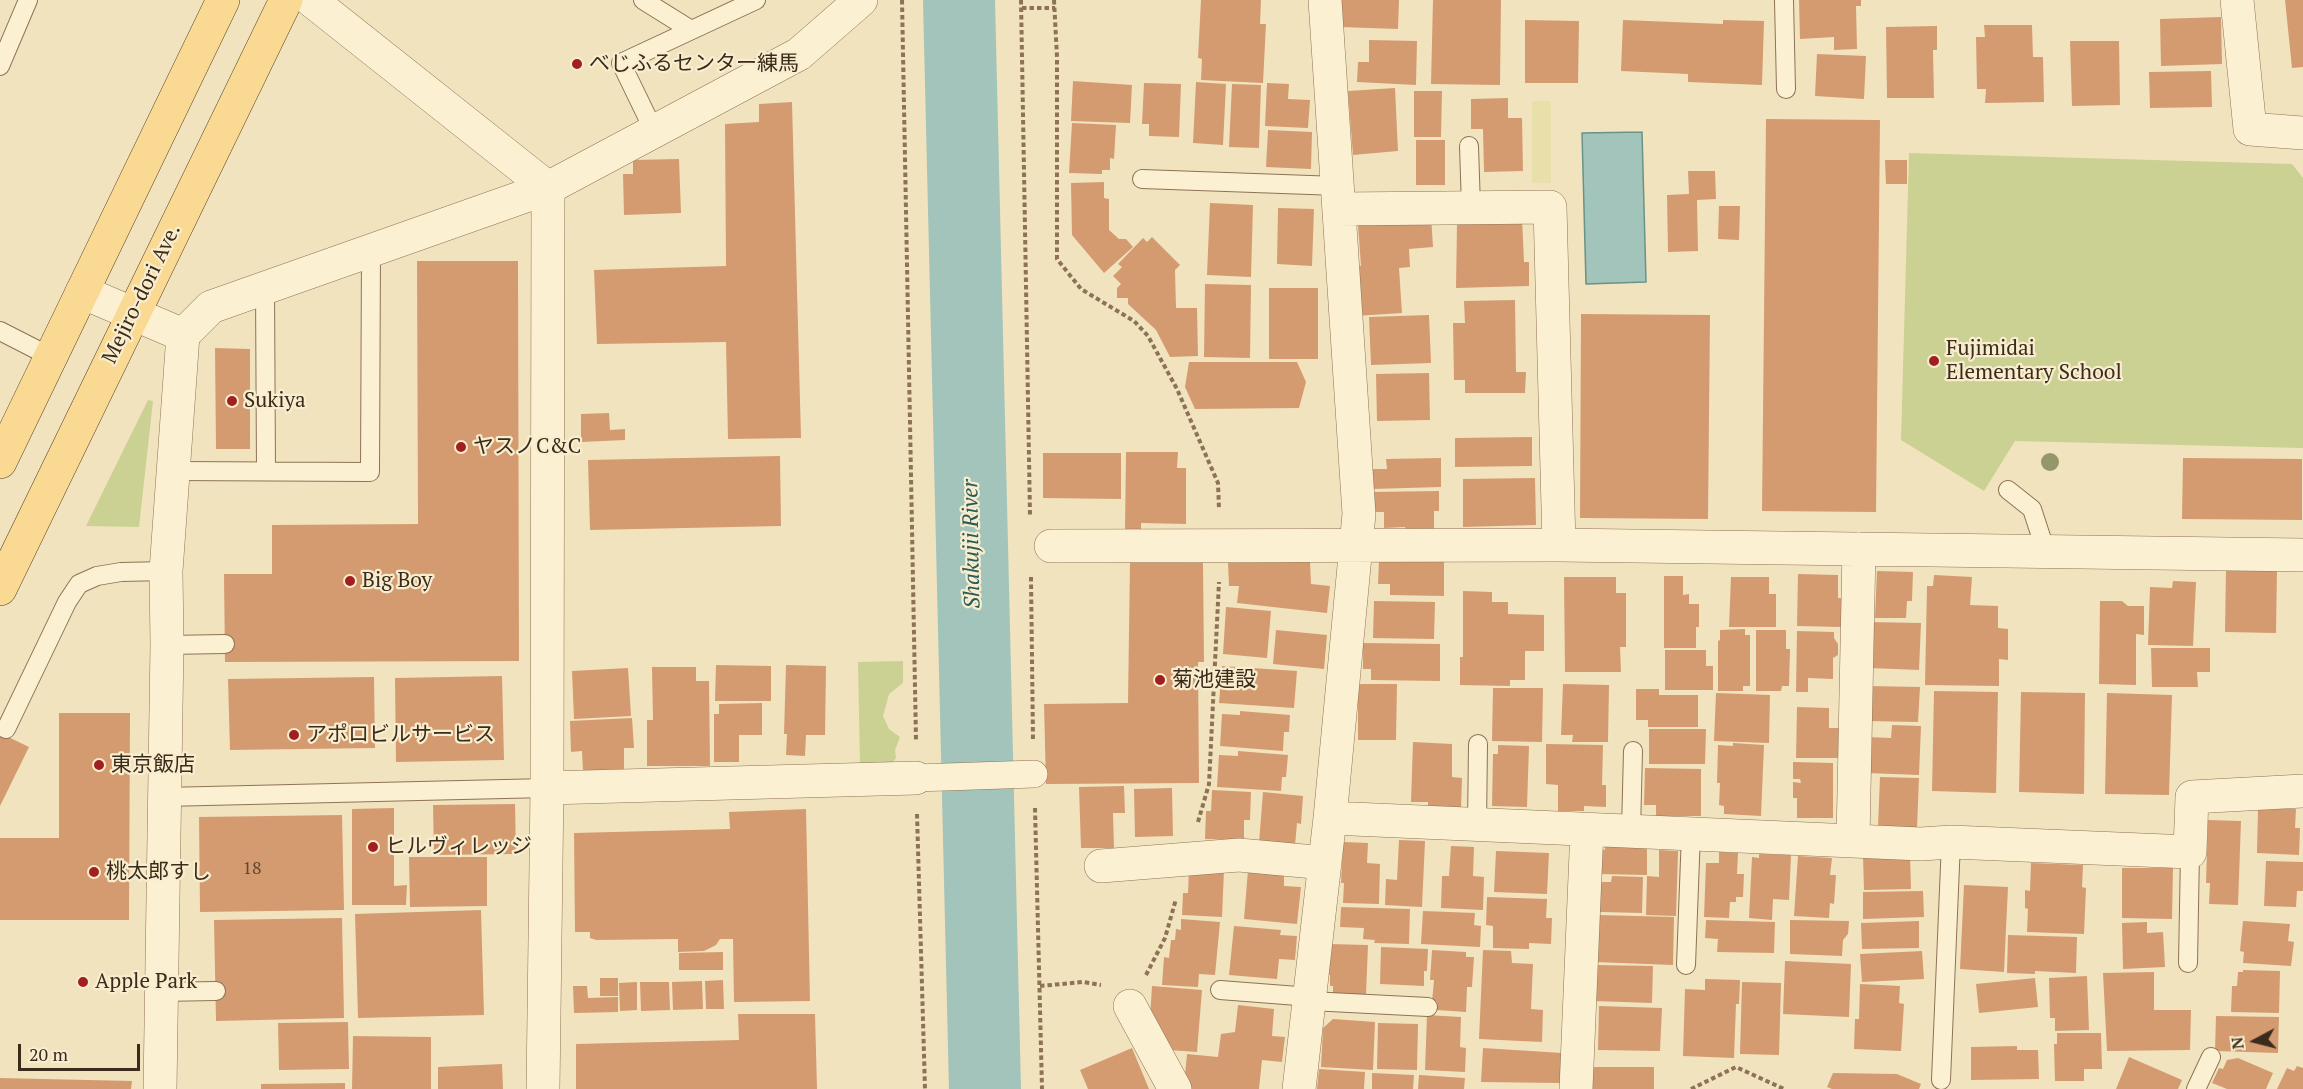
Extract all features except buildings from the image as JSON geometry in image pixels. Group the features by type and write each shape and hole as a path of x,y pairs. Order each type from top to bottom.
{"main road":[{"path":"0,462 223,0"},
{"name":"Mejiro-dori Ave.","path":"0,589 286,0"}],"street":[{"path":"311,0 548,188"},
{"path":"160,1089 167,645 166,571 183,335 211,307 548,188 799,54 861,0"},
{"path":"1299,1089 1330,818 1358,546 1359,514 1325,0"},
{"path":"2237,0 2250,129 2303,134"},
{"path":"543,1089 547,788 548,188"},
{"path":"1339,197 1471,207 1550,207 1559,545"},
{"path":"82,292 183,335"},
{"path":"1051,546 1559,545 2303,555"},
{"path":"1853,840 1859,549"},
{"path":"547,788 1029,774"},
{"path":"1330,818 1921,844 1952,842 2190,852 2192,797 2303,791"},
{"path":"1576,1089 1587,829"},
{"path":"1101,866 1239,855 1325,862"},
{"path":"1130,1006 1176,1089"}],"lane":[{"path":"0,66 28,0"},
{"path":"643,0 691,30"},
{"path":"654,131 621,63 756,0"},
{"path":"1784,0 1786,89"},
{"path":"1469,146 1471,207"},
{"path":"1142,179 1339,197"},
{"path":"174,471 370,472 371,250"},
{"path":"265,288 266,471"},
{"path":"0,331 51,357"},
{"path":"2008,490 2032,509 2046,552"},
{"path":"6,729 67,602 79,584 97,576 109,574 166,571"},
{"path":"167,645 225,644"},
{"path":"1477,825 1478,744"},
{"path":"1631,831 1633,751"},
{"path":"164,797 547,788"},
{"path":"1686,965 1691,834"},
{"path":"1941,1080 1952,842"},
{"path":"2188,963 2190,852"},
{"path":"1220,990 1310,999 1428,1006"},
{"path":"160,992 216,991"},
{"path":"2196,1089 2211,1057"}],"path":[{"path":"902,0 924,778 925,1089"},
{"path":"1054,0 1057,259 1081,289 1134,321 1148,336 1177,389 1218,483 1221,547 1209,784 1166,938 1130,1006"},
{"path":"1022,8 1055,8"},
{"path":"1040,986 1083,982 1099,984"},
{"path":"1691,1089 1736,1067 1784,1089"}],"shaded area":[{"path":"1532,101 1551,101 1551,183 1532,183"}],"green space":[{"path":"1909,153 2292,164 2303,178 2303,448 2015,441 1984,491 1901,440"},
{"path":"148,400 153,401 139,527 86,526"},
{"path":"903,661 903,683 889,694 883,716 889,729 900,737 895,750 896,758 891,764 860,765 858,662"}],"water":[{"path":"1642,132 1646,282 1586,284 1582,133"}],"waterway":[{"name":"Shakujii River","path":"959,0 985,1089"}],"place":[{"name":"べじふるセンター練馬","path":"577,64"},
{"name":"Fujimidai Elementary School","path":"1934,361"},
{"name":"Sukiya","path":"232,401"},
{"name":"ヤスノC&C","path":"461,447"},
{"name":"Big Boy","path":"350,581"},
{"name":"菊池建設","path":"1160,680"},
{"name":"アポロビルサービス","path":"294,735"},
{"name":"東京飯店","path":"99,765"},
{"name":"ヒルヴィレッジ","path":"373,847"},
{"name":"桃太郎すし","path":"94,872"},
{"name":"Apple Park","path":"83,982"}]}
